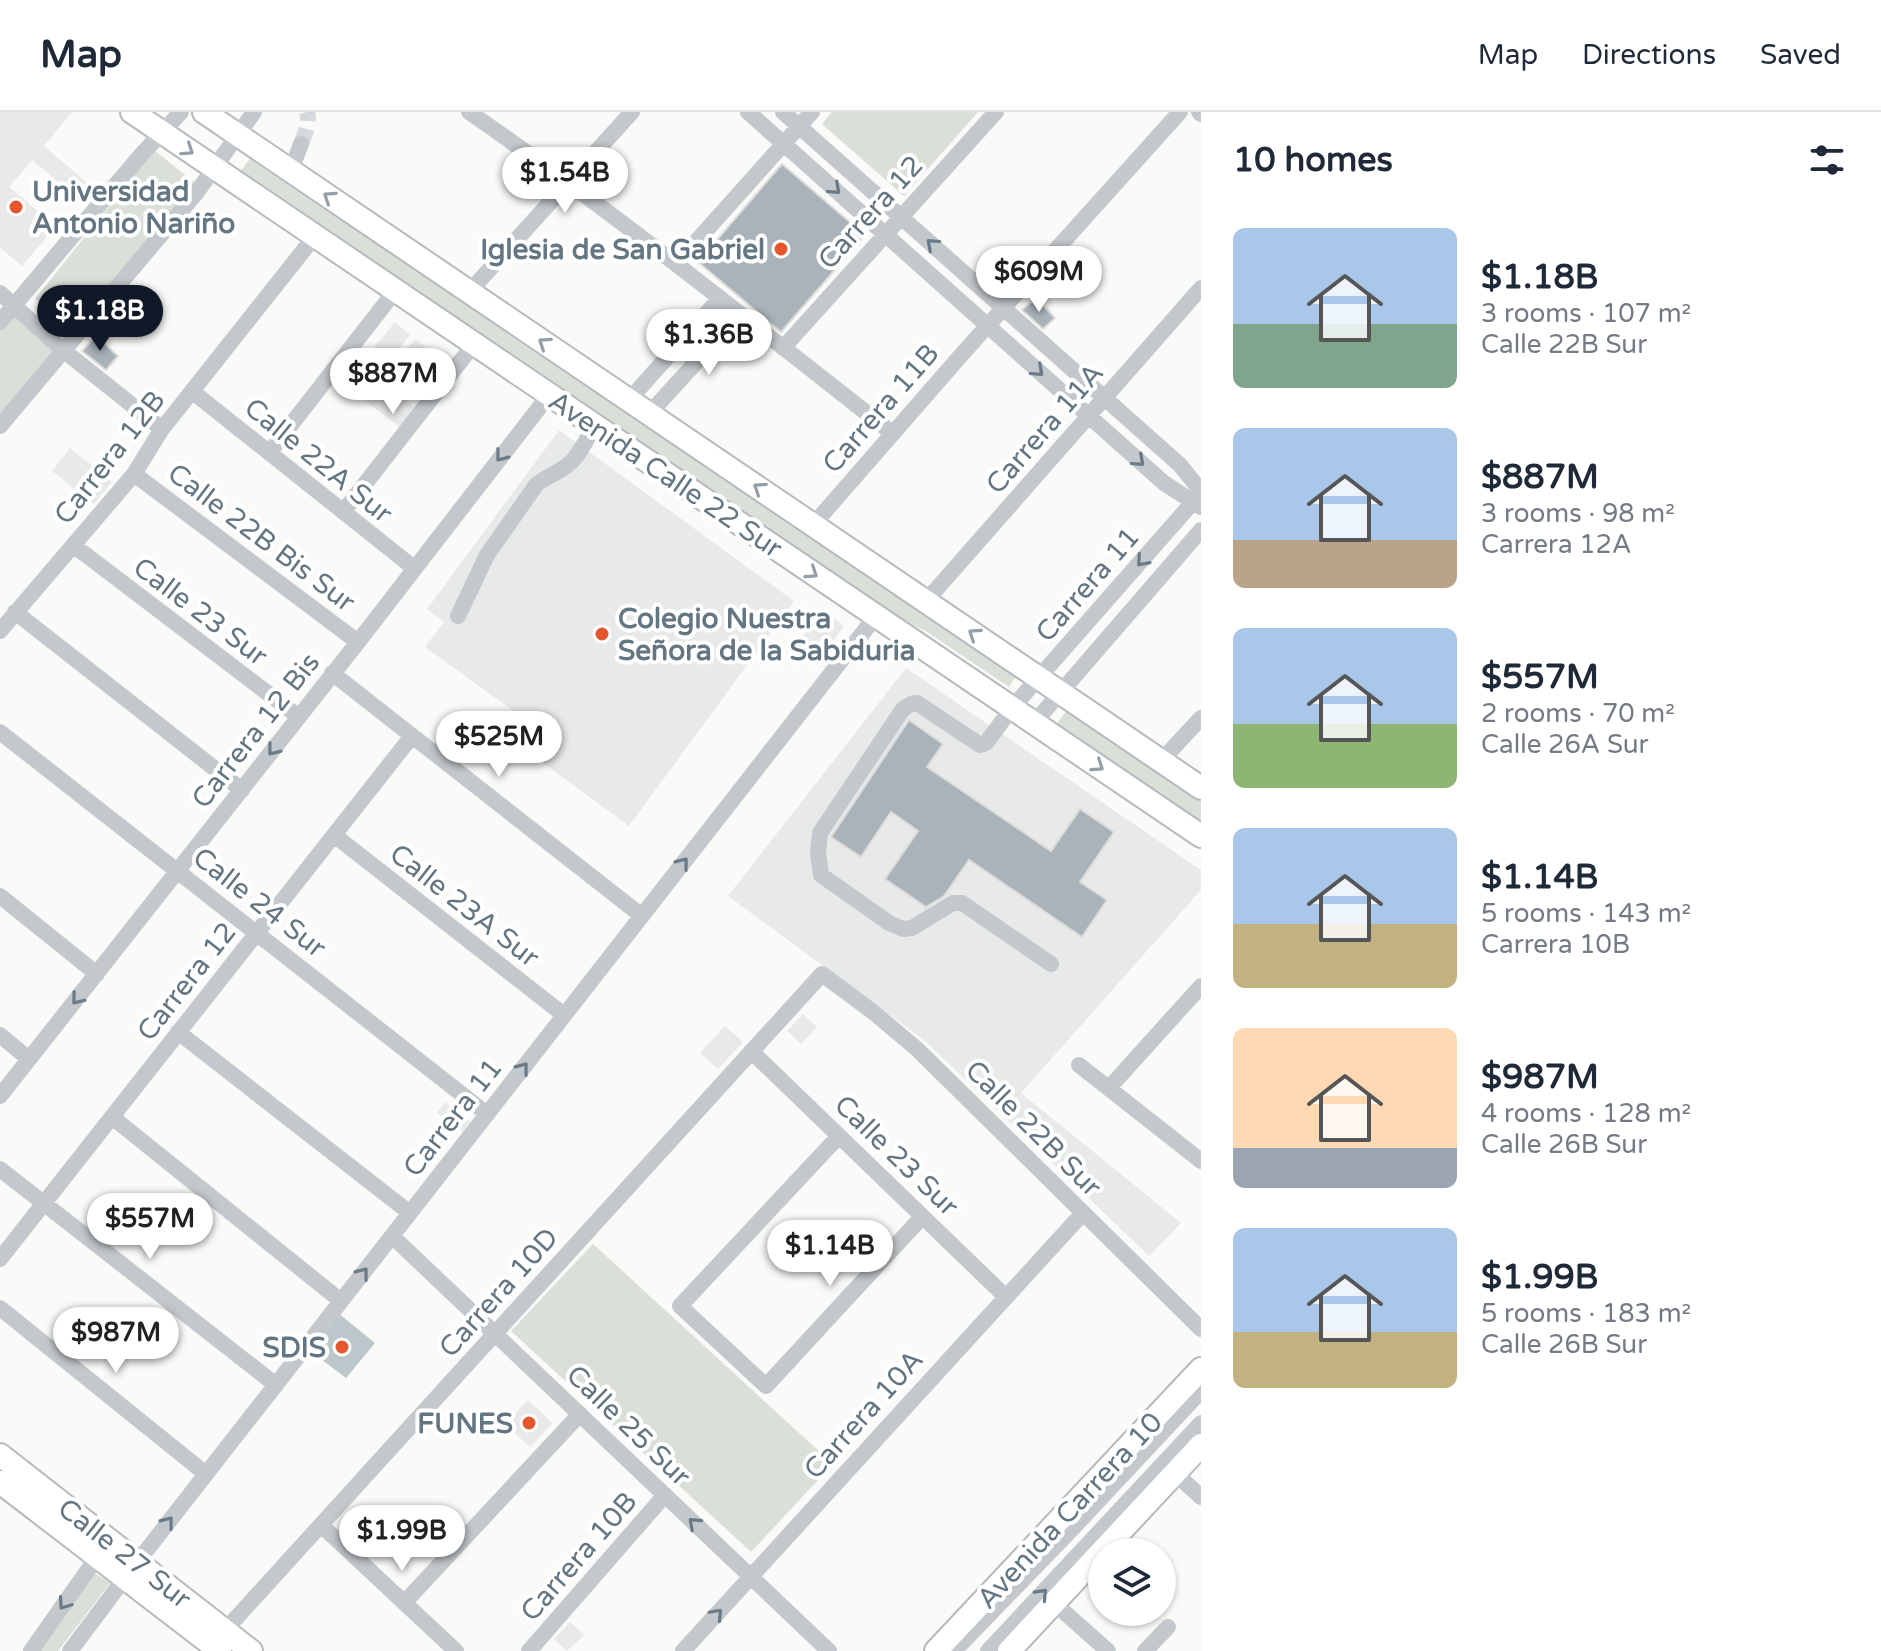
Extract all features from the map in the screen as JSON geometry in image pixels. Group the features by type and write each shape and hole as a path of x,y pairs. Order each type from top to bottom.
{"main road":[{"name":"Avenida Calle 22 Sur","path":"132,112 1201,836"},
{"name":"Avenida Calle 22 Sur","path":"204,112 1201,788"},
{"name":"Avenida Carrera 10","path":"936,1651 1201,1369"},
{"name":"Avenida Carrera 10","path":"1009,1651 1201,1445"},
{"name":"Calle 27 Sur","path":"3,1474 97,1557 130,1571"},
{"name":"Calle 27 Sur","path":"3,1474 219,1642 251,1651"}],"street":[{"path":"0,322 181,112"},
{"path":"0,426 197,192 254,112"},
{"path":"469,112 569,181 892,433"},
{"path":"469,292 632,112"},
{"path":"748,112 1164,483 1199,498"},
{"path":"783,112 1180,465 1199,498"},
{"path":"676,264 812,112"},
{"name":"Carrera 12","path":"783,348 996,112"},
{"name":"Carrera 11B","path":"813,525 1180,112"},
{"path":"287,169 301,144"},
{"name":"Carrera 12B","path":"0,631 134,474 162,429 315,236"},
{"name":"Carrera 11A","path":"926,601 1201,288"},
{"path":"269,453 395,291"},
{"path":"0,293 63,350 162,429"},
{"path":"629,400 720,298"},
{"path":"649,414 740,314"},
{"path":"343,512 474,344"},
{"name":"Calle 22A Sur","path":"193,392 414,568"},
{"name":"Carrera 12 Bis","path":"0,1096 549,395"},
{"path":"458,616 487,555 536,485 569,464 594,426"},
{"name":"Calle 22B Bis Sur","path":"134,474 358,642"},
{"name":"Carrera 11","path":"1051,964 962,903 953,903 912,928 903,929 889,923 821,875 818,853 820,833 903,709 911,704 917,703 980,745 993,737 1012,708 1199,498"},
{"name":"Carrera 11","path":"1034,723 1201,530"},
{"name":"Calle 23 Sur","path":"73,545 299,717"},
{"path":"15,612 242,790"},
{"name":"Carrera 11","path":"70,1651 876,616"},
{"path":"332,673 642,916"},
{"path":"1161,761 1201,718"},
{"name":"Calle 24 Sur","path":"0,732 487,1114"},
{"name":"Carrera 12","path":"0,1259 412,736"},
{"name":"Calle 23A Sur","path":"334,835 564,1015"},
{"path":"0,896 97,974"},
{"name":"Carrera 10D","path":"219,1642 321,1525 822,974"},
{"name":"Calle 22B Sur","path":"822,974 917,1049 1201,1329"},
{"path":"1109,1088 1201,986"},
{"path":"178,1032 410,1213"},
{"path":"0,1035 29,1059"},
{"name":"Calle 23 Sur","path":"751,1051 1006,1297"},
{"path":"1079,1065 1201,1160"},
{"path":"112,1117 341,1301"},
{"path":"839,1136 680,1306 766,1386 922,1217"},
{"path":"0,1169 276,1385"},
{"name":"Carrera 10A","path":"683,1651 1083,1213"},
{"name":"Calle 25 Sur","path":"392,1236 829,1651"},
{"path":"0,1308 206,1474"},
{"path":"954,1651 1201,1391"},
{"path":"404,1603 580,1414"},
{"path":"988,1651 1201,1423"},
{"path":"1175,1473 1201,1497"},
{"name":"Carrera 10B","path":"529,1651 665,1495"},
{"path":"321,1525 456,1651"},
{"path":"31,1651 97,1557"},
{"path":"1054,1603 1108,1651"},
{"path":"1145,1651 1168,1627"}],"shaded area":[{"name":"Universidad Antonio Nariño","path":"0,112 72,112 44,146 93,188 81,201 32,160 9,187 56,226 22,266 0,248"},
{"path":"832,112 978,112 904,196 822,124"},
{"path":"154,150 195,183 77,332 35,299"},
{"path":"251,157 1016,676 1009,687 927,632 905,621 241,171"},
{"path":"10,311 55,351 0,418 0,324"},
{"path":"395,322 410,335 389,360 374,347"},
{"path":"415,339 432,352 399,394 419,411 403,430 366,401"},
{"name":"Colegio Nuestra Señora de la Sabiduria","path":"559,430 794,601 629,826 520,746 534,726 425,647 444,622 427,609"},
{"path":"70,448 112,482 94,504 52,471"},
{"path":"822,610 844,626 816,664 794,649"},
{"path":"906,668 1201,870 1201,890 1021,1093 1181,1223 1149,1256 925,1041 728,896"},
{"path":"1067,710 1201,801 1201,822 1056,725"},
{"path":"803,1014 817,1027 801,1044 787,1031"},
{"path":"725,1026 743,1042 718,1069 700,1053"},
{"path":"445,1102 470,1121 463,1132 437,1113"},
{"path":"593,1244 833,1464 751,1552 511,1331"},
{"name":"SDIS","path":"338,1313 375,1343 346,1378 309,1350"},
{"name":"FUNES","path":"528,1400 553,1423 530,1447 505,1424"},
{"path":"95,1573 110,1583 58,1651 36,1651"},
{"path":"570,1622 584,1635 567,1651 554,1639"}],"building":[{"name":"Iglesia de San Gabriel","path":"782,164 865,235 781,332 698,262"},
{"path":"1036,298 1055,318 1043,329 1022,310"},
{"path":"96,336 118,356 106,370 82,351"},
{"path":"909,720 943,744 927,767 1051,851 1080,809 1114,832 1080,882 1107,900 1082,937 969,860 944,896 926,907 885,879 918,831 891,812 861,857 831,837"}],"tunnel":[{"path":"301,144 307,112"}],"place":[{"name":"Universidad Antonio Nariño","path":"16,207"},
{"name":"Iglesia de San Gabriel","path":"781,249"},
{"name":"Colegio Nuestra Señora de la Sabiduria","path":"602,634"},
{"name":"SDIS","path":"342,1347"},
{"name":"FUNES","path":"529,1423"}]}
